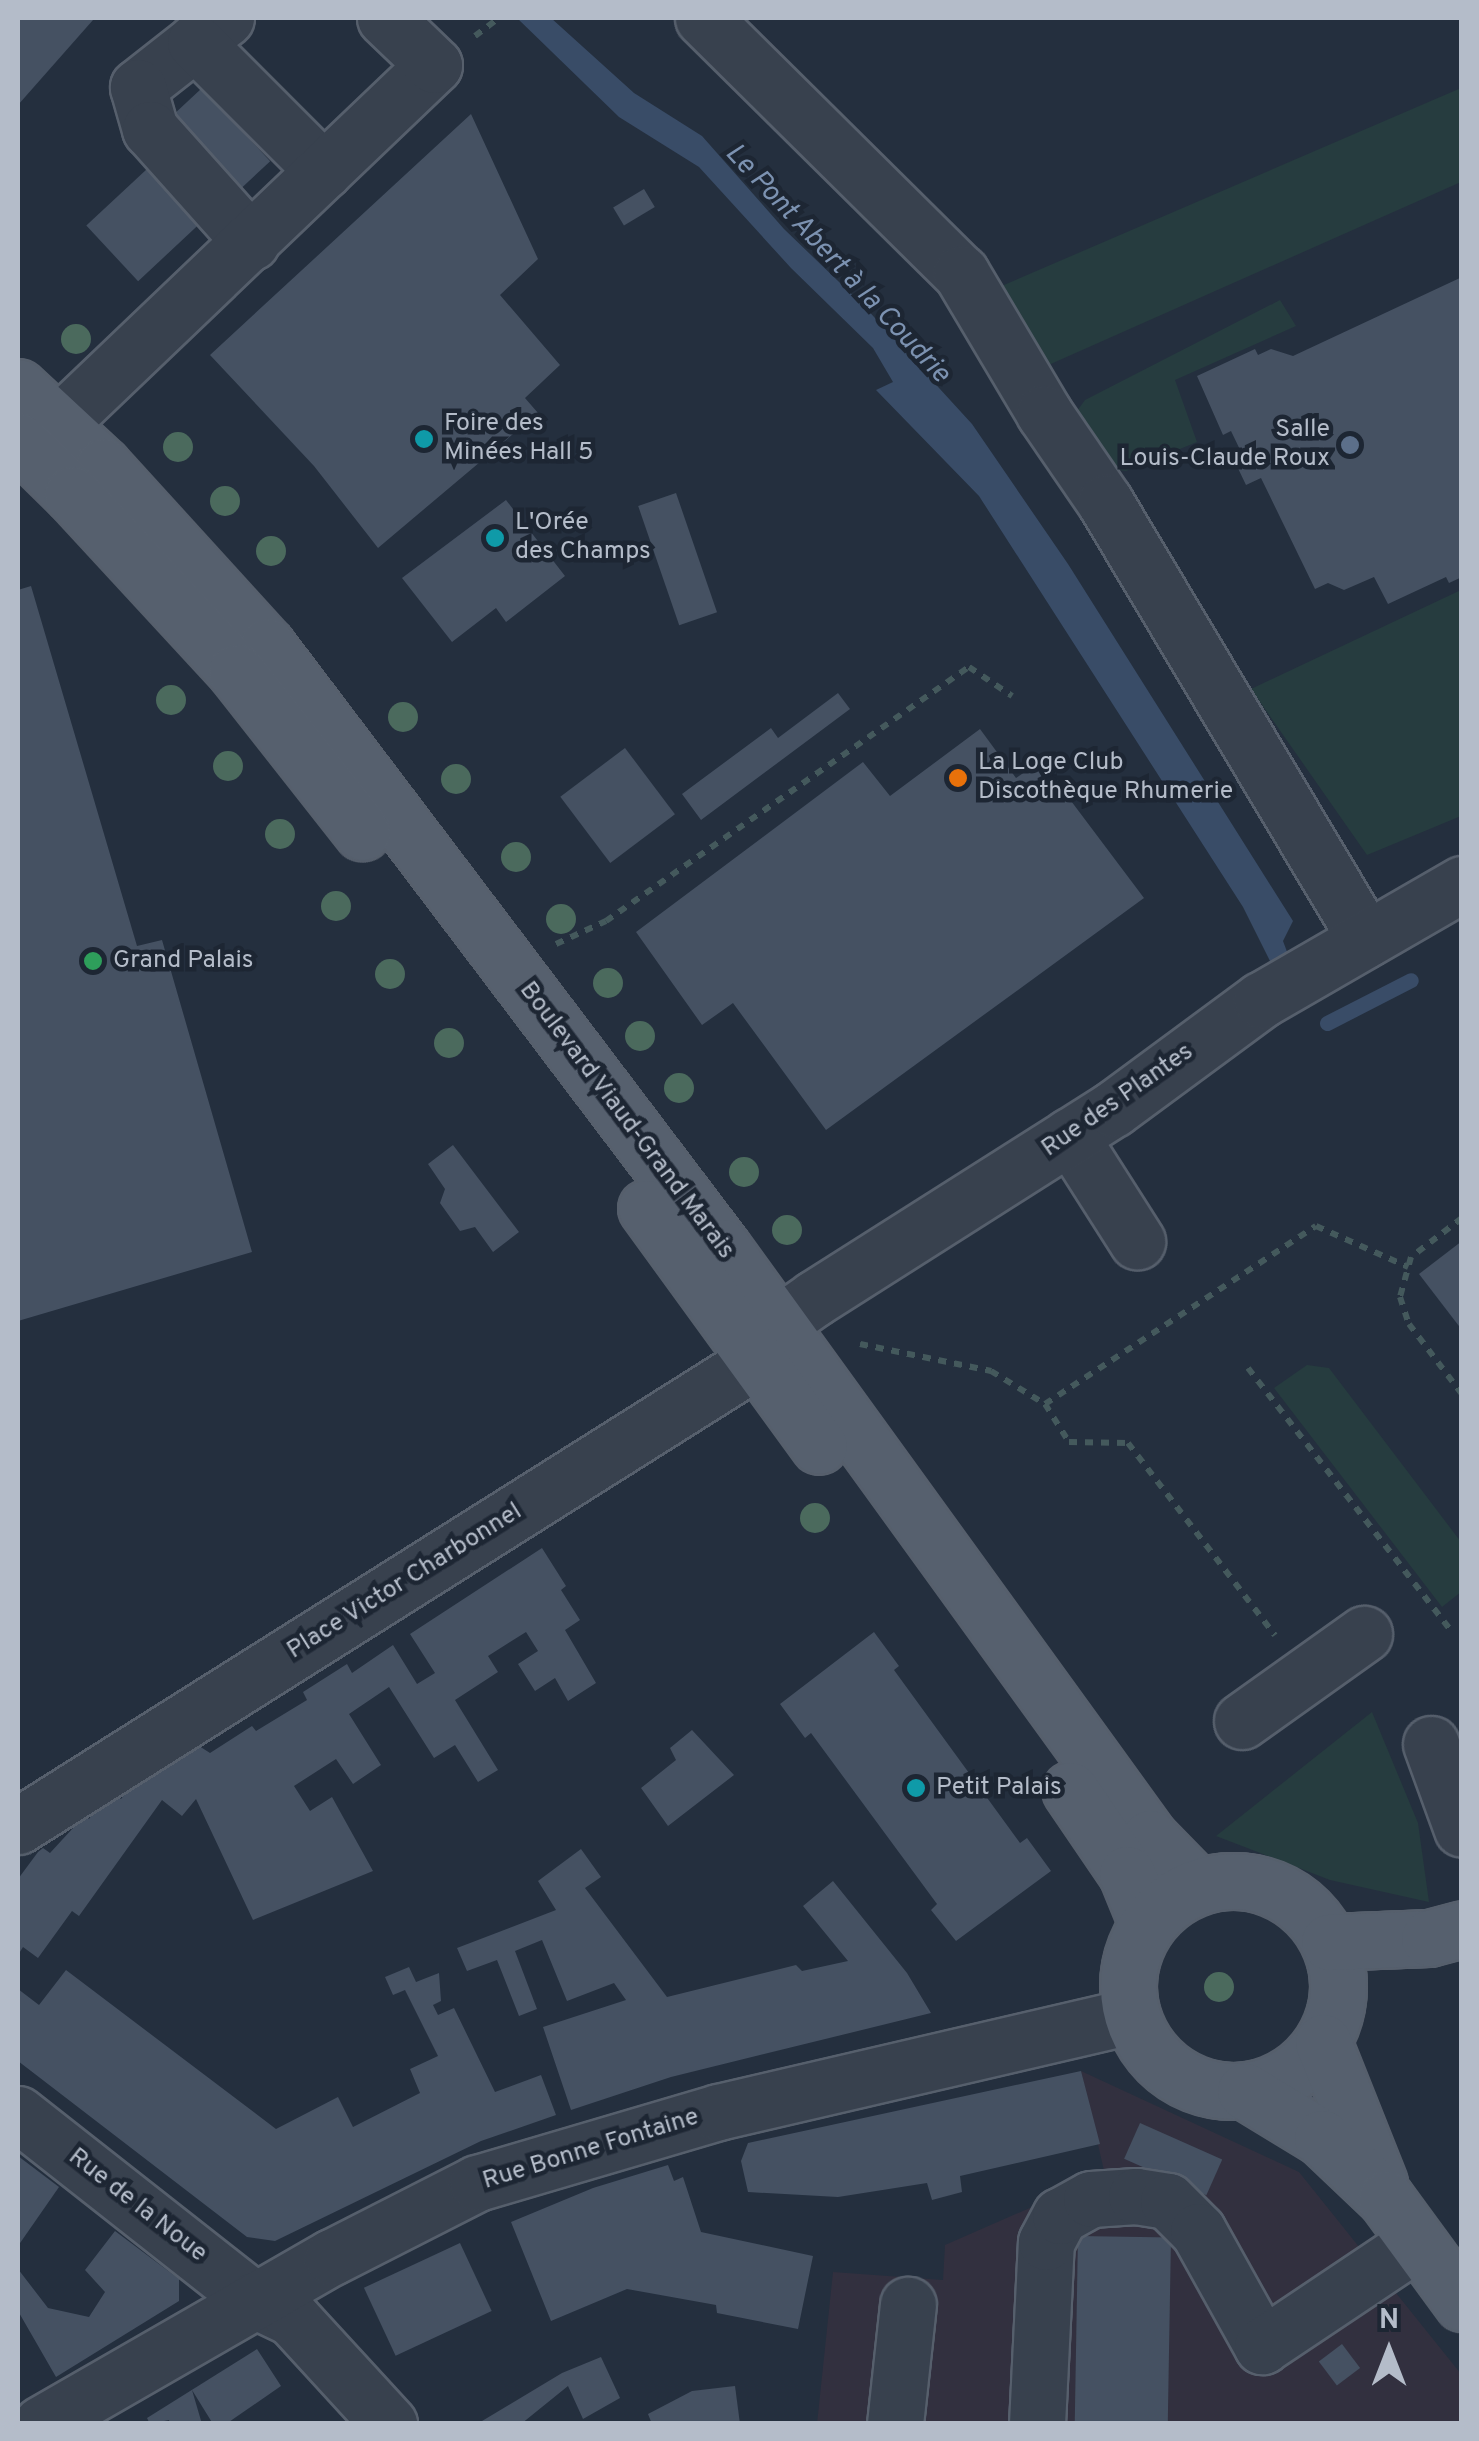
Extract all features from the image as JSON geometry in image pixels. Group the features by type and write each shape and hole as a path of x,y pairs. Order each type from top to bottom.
{"main road":[{"name":"Boulevard Viaud-Grand Marais","path":"18,387 36,440 236,672 766,1343 1150,1838 1197,1886"},
{"name":"Boulevard Viaud-Grand Marais","path":"36,440 103,466 268,646 509,965 1086,1812 1127,1874 1147,1923"},
{"path":"1386,2199 1330,1992 1312,1916 1288,1896 1244,1882 1197,1886 1170,1902 1147,1923 1132,1952 1127,1984 1131,2016 1143,2042 1162,2065 1187,2081 1215,2090 1244,2091 1275,2083 1302,2066 1330,1992 1445,1933"},
{"path":"1244,2091 1322,2138 1386,2199 1460,2299"}],"street":[{"path":"36,440 251,242 434,65 385,18"},
{"path":"702,18 961,272 1044,414 1105,502 1366,939"},
{"path":"251,242 150,129 138,87 210,30 324,172"},
{"name":"Rue des Plantes","path":"766,1343 1070,1136 1261,1000 1462,884"},
{"path":"1070,1136 1137,1241"},
{"name":"Place Victor Charbonnel","path":"18,1826 766,1343"},
{"path":"1242,1721 1364,1634"},
{"path":"1431,1744 1462,1829"},
{"name":"Rue Bonne Fontaine","path":"41,2424 254,2300 477,2183 718,2112 1131,2016"},
{"name":"Rue de la Noue","path":"18,2114 254,2300 292,2318 389,2424"},
{"path":"1038,2424 1046,2242 1060,2216 1091,2199 1136,2196 1168,2202 1198,2230 1262,2346 1416,2243"},
{"path":"895,2424 908,2305"}],"path":[{"path":"482,31 499,18"},
{"path":"509,965 606,921 969,667 1012,696"},
{"path":"1462,1218 1410,1257 1400,1297 1409,1324 1462,1394"},
{"path":"1046,1404 1316,1226 1408,1267"},
{"path":"844,1341 991,1371 1046,1404 1069,1442 1128,1443 1306,1675"},
{"path":"1248,1368 1450,1629"}],"shaded area":[{"path":"1081,2071 1299,2172 1461,2374 1461,2423 817,2424 833,2272 943,2280 945,2245 1105,2175"}],"green space":[{"path":"1461,88 1461,182 1044,367 997,288"},
{"path":"1280,300 1296,326 1175,380 1197,442 1126,471 1112,469 1077,411 1085,400"},
{"path":"1461,590 1461,816 1367,855 1251,689"},
{"path":"1307,1365 1329,1368 1461,1542 1461,1592 1442,1607 1274,1388"},
{"path":"1372,1712 1418,1823 1429,1902 1330,1880 1216,1836"}],"water":[{"path":"517,18 551,18 634,93 702,136 784,229 864,306 972,424 1068,564 1293,921 1283,941 1289,957 1273,967 1243,907 979,496 876,390 893,382 873,348 791,268 699,167 619,117"}],"building":[{"path":"18,18 93,20 18,105"},
{"path":"202,88 270,161 238,191 170,118"},
{"path":"471,114 538,259 500,295 560,365 525,398 538,413 378,548 314,466 210,355"},
{"path":"147,169 199,225 138,281 86,226"},
{"path":"644,189 655,207 624,226 613,208"},
{"name":"Salle Louis-Claude Roux","path":"1462,277 1462,577 1449,583 1446,577 1388,604 1374,577 1344,590 1328,583 1315,589 1261,478 1246,485 1234,460 1243,456 1231,431 1223,435 1197,376 1255,349 1258,355 1271,349 1293,356"},
{"path":"676,493 717,612 679,625 638,506"},
{"name":"L'Orée des Champs","path":"506,500 565,576 506,622 496,608 452,642 402,578"},
{"name":"Grand Palais","path":"31,586 137,946 162,940 252,1252 18,1321 18,590"},
{"path":"838,693 850,709 701,820 682,794 771,728 778,738"},
{"path":"980,729 1016,778 1041,761 1144,898 826,1130 733,1003 702,1025 636,932 863,762 890,796"},
{"path":"625,748 675,814 610,863 560,797"},
{"path":"453,1145 519,1232 493,1252 475,1227 460,1231 440,1203 445,1189 428,1164"},
{"path":"1462,1241 1462,1330 1419,1274"},
{"path":"542,1548 566,1586 561,1590 580,1620 565,1630 596,1683 568,1701 555,1678 535,1691 518,1664 538,1651 526,1632 488,1656 498,1672 455,1700 498,1770 478,1782 455,1745 434,1758 389,1687 349,1714 381,1765 353,1784 336,1759 294,1786 310,1811 332,1797 373,1871 253,1920 196,1799 182,1816 162,1800 79,1916 72,1911 38,1958 23,1947 18,1955 18,1879 38,1852 43,1848 50,1853 85,1815 89,1819 98,1806 116,1795 121,1799 133,1784 196,1744 210,1753 252,1726 256,1731 307,1700 303,1692 347,1664 352,1673 393,1645 417,1684 435,1673 410,1634"},
{"name":"Petit Palais","path":"874,1632 899,1666 894,1670 1020,1843 1027,1838 1051,1871 956,1941 931,1910 937,1904 811,1733 805,1738 780,1704"},
{"path":"692,1730 734,1775 668,1826 641,1788 676,1760 670,1748"},
{"path":"581,1849 601,1877 585,1888 667,1997 796,1965 802,1971 848,1961 803,1906 833,1881 907,1973 931,2013 671,2077 571,2110 543,2027 626,2000 614,1983 567,2001 542,1940 515,1951 537,2009 519,2016 497,1960 467,1971 457,1948 556,1910 538,1881"},
{"path":"409,1967 416,1982 439,1973 441,2001 433,2005 438,2015 454,2008 495,2092 541,2075 556,2115 481,2141 275,2241 247,2237 18,2061 18,1989 39,2005 66,1970 276,2129 338,2097 353,2127 420,2093 410,2069 438,2056 405,1990 393,1995 385,1977"},
{"path":"1081,2071 1100,2144 960,2176 962,2192 932,2200 927,2183 838,2197 748,2192 741,2161 748,2143"},
{"path":"1140,2123 1222,2160 1206,2195 1124,2159"},
{"path":"18,2156 59,2187 18,2246"},
{"path":"668,2165 674,2181 683,2177 701,2232 813,2256 798,2329 717,2313 716,2305 627,2289 551,2321 511,2222 593,2188"},
{"path":"115,2231 179,2279 179,2301 56,2377 18,2311 18,2269 48,2308 89,2317 105,2292 85,2270"},
{"path":"1078,2236 1171,2238 1168,2424 1075,2424"},
{"path":"460,2243 492,2311 396,2356 364,2288"},
{"path":"1342,2344 1360,2368 1337,2385 1319,2361"},
{"path":"257,2349 281,2386 226,2424 213,2424 192,2390 202,2424 170,2424 169,2420 150,2424 147,2418"},
{"path":"601,2357 620,2398 583,2419 568,2386 521,2424 477,2424 562,2373"},
{"path":"735,2386 740,2424 652,2424 648,2414 692,2391"}],"waterway":[{"path":"1327,1023 1411,980"}],"place":[{"name":"Foire des Minées Hall 5","path":"424,439"},
{"name":"Salle Louis-Claude Roux","path":"1350,445"},
{"name":"L'Orée des Champs","path":"495,538"},
{"name":"La Loge Club Discothèque Rhumerie","path":"958,778"},
{"name":"Grand Palais","path":"93,961"},
{"name":"Petit Palais","path":"916,1788"}],"water label":[{"name":"Le Pont Abert à la Coudrie","path":"837,264"}]}
